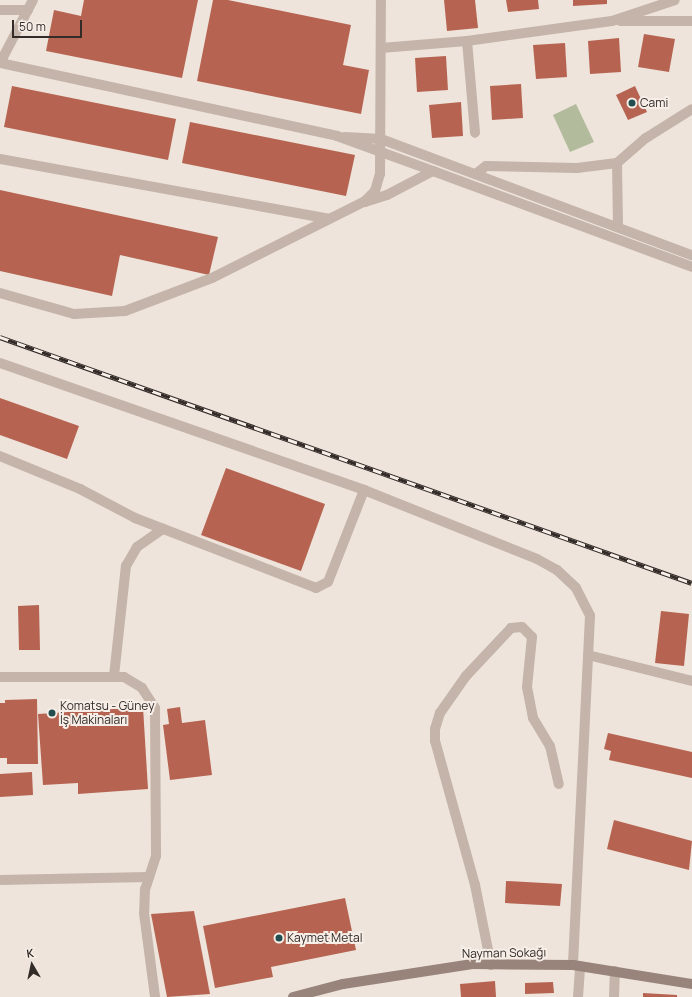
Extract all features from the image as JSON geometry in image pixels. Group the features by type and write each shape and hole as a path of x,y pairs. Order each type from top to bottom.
{"street":[{"path":"33,0 0,63 337,136 380,139 477,173 692,255"},
{"path":"359,204 377,185 381,154 381,0"},
{"path":"612,21 675,0"},
{"path":"0,10 28,10"},
{"path":"381,48 467,40 612,21 692,21"},
{"path":"467,40 475,133"},
{"path":"477,173 486,166 577,168 617,163 646,138 692,109"},
{"path":"337,136 381,154 433,171 692,267"},
{"path":"0,159 329,219"},
{"path":"617,163 618,227"},
{"path":"0,293 74,314 126,311 212,278 359,204 387,195 433,171"},
{"path":"0,363 364,490 537,559 557,570 576,588 588,607 588,655 577,965 578,997"},
{"path":"0,456 163,529 319,588 328,582 364,490"},
{"path":"114,676 126,566 137,546 163,529"},
{"path":"491,964 475,885 435,735 440,713 462,681 511,628 522,627 532,637 527,687 533,718 550,746 559,784"},
{"path":"588,655 692,681"},
{"path":"0,678 114,676 137,683 156,708 156,856 148,877 144,913 156,997"},
{"path":"0,880 148,877"},
{"name":"Nayman Sokağı","path":"293,997 343,984 472,964 577,965 692,984"},
{"path":"614,997 615,972"}],"green space":[{"path":"576,104 594,142 570,152 553,115"}],"building":[{"path":"84,0 198,0 182,78 46,51 54,10 81,16"},
{"path":"213,0 228,0 351,25 343,65 369,70 361,114 197,81"},
{"path":"444,0 475,0 478,28 447,31"},
{"path":"506,0 538,0 539,9 508,12"},
{"path":"573,0 607,0 607,4 573,6"},
{"path":"644,34 675,39 669,72 638,67"},
{"path":"619,38 621,72 590,74 588,41"},
{"path":"565,43 567,77 536,79 533,45"},
{"path":"446,56 448,90 417,92 415,58"},
{"path":"521,84 523,118 492,120 490,86"},
{"path":"12,86 176,119 168,160 4,127"},
{"name":"Cami","path":"635,86 647,112 628,120 616,95"},
{"path":"461,102 463,136 432,138 429,105"},
{"path":"190,122 355,155 346,196 182,163"},
{"path":"0,190 218,237 209,275 120,255 112,296 0,271"},
{"path":"0,398 79,426 67,459 0,435"},
{"path":"226,468 325,504 301,571 201,535"},
{"path":"39,605 40,650 19,650 18,606"},
{"path":"661,611 689,614 684,666 655,663"},
{"path":"37,699 38,764 7,764 7,758 0,758 0,703 5,703 5,700"},
{"path":"143,707 148,789 78,794 78,783 43,785 38,714"},
{"path":"180,707 182,723 205,720 212,775 170,780 163,725 169,724 167,709"},
{"path":"608,733 692,752 692,778 609,760 611,751 604,749"},
{"path":"32,772 33,795 0,797 0,774"},
{"path":"614,820 692,841 689,870 607,849"},
{"path":"506,881 562,884 560,906 505,903"},
{"name":"Kaymet Metal","path":"345,898 356,950 271,967 273,977 215,988 203,926"},
{"path":"194,911 210,994 167,997 151,914"},
{"path":"495,981 496,997 461,997 460,984"},
{"path":"553,982 554,993 525,994 525,983"},
{"path":"643,993 677,995 677,997 643,997"}],"railway":[{"path":"0,337 692,583"}],"place":[{"name":"Cami","path":"632,103"},
{"name":"Komatsu - Güney İş Makinaları","path":"52,713"},
{"name":"Kaymet Metal","path":"279,938"}]}
